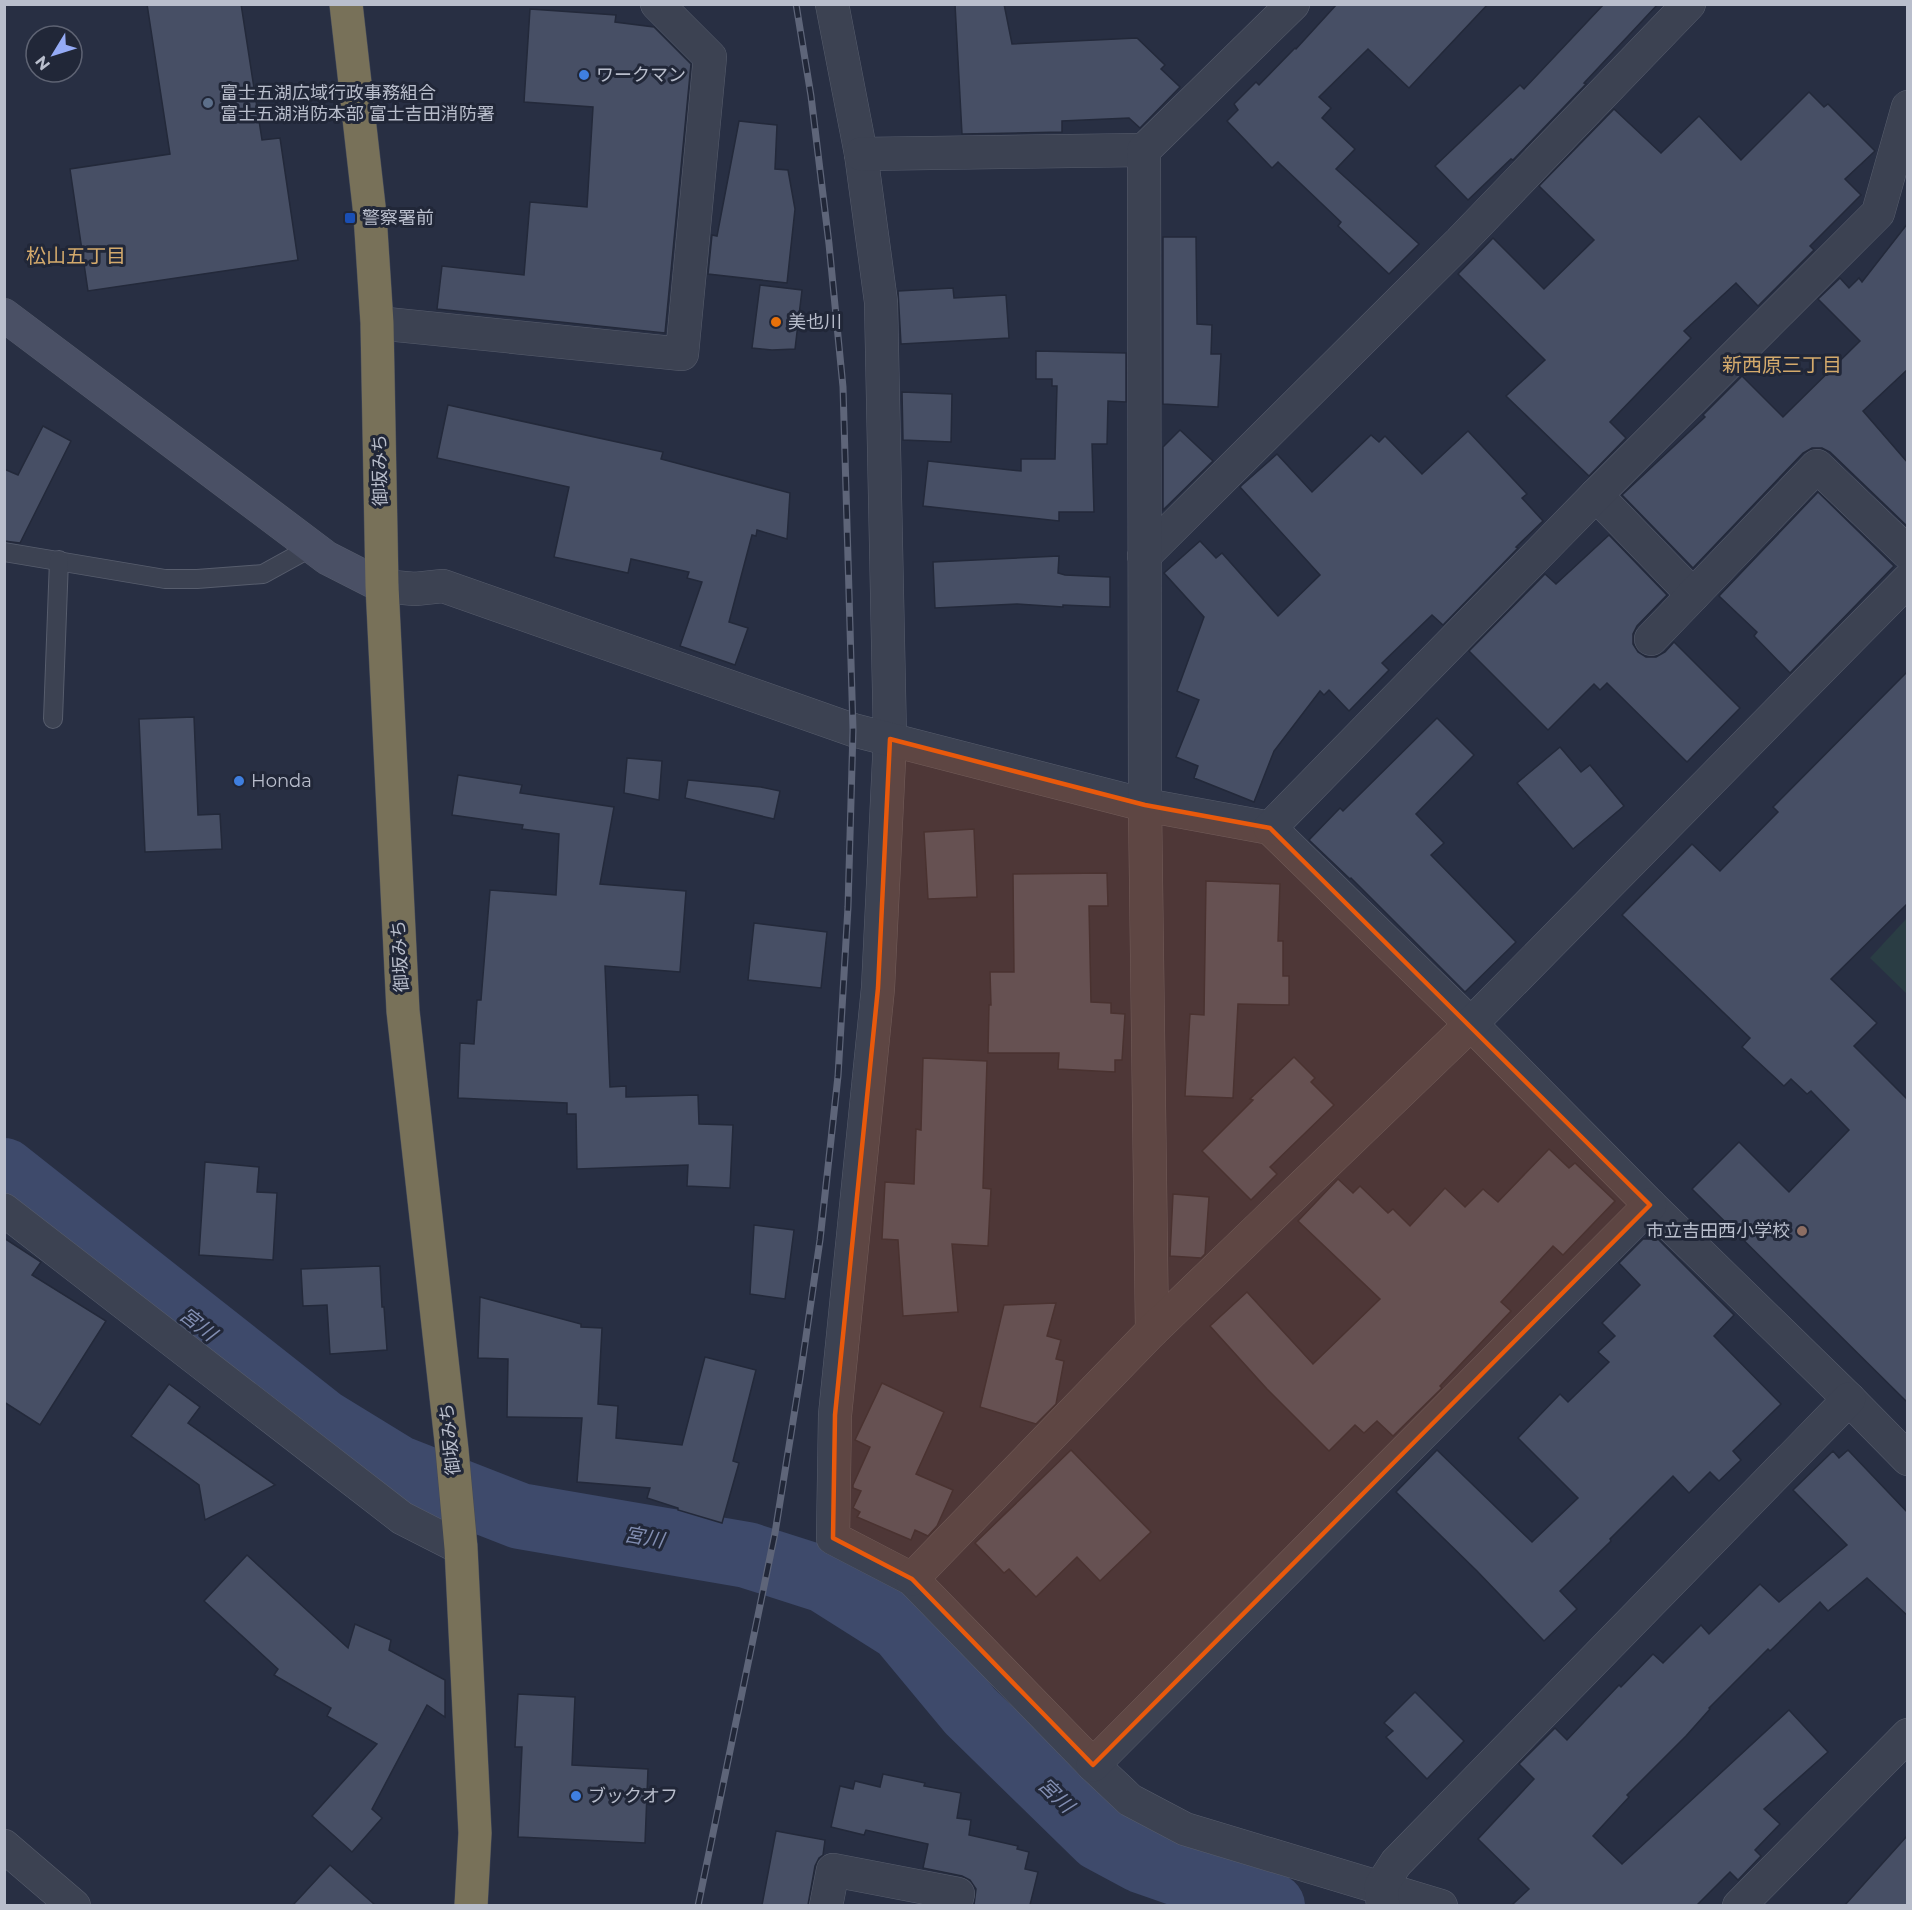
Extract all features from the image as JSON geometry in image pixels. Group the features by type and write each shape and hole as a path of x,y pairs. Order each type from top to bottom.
{"highway":[{"name":"御坂みち","path":"346,4 370,215 377,323 382,586 403,1011 452,1450 460,1548 475,1833 471,1905"}],"street":[{"path":"377,323 682,354 711,57 657,4"},
{"path":"832,4 861,154 881,302 890,739 878,988 835,1415 832,1538 912,1579 1130,1800 1185,1829 1383,1898 1441,1905"},
{"path":"861,154 1144,150 1293,4"},
{"path":"1144,556 1460,242 1689,4"},
{"path":"1270,828 1596,495 1878,213 1908,107"},
{"path":"1144,150 1145,805 1152,1331"},
{"path":"4,315 327,558 382,586 415,589 443,586 853,730 1145,805 1270,828 1471,1024 1908,1460"},
{"path":"1651,639 1817,466 1908,553"},
{"path":"1596,495 1693,595"},
{"path":"912,1579 1152,1331 1471,1024 1908,580"},
{"path":"1093,1765 1650,1205"},
{"path":"4,1210 402,1518 460,1548"},
{"path":"1383,1898 1396,1863 1849,1399"},
{"path":"1738,1905 1908,1736"},
{"path":"4,1846 74,1905"},
{"path":"826,1905 833,1870 958,1894 955,1905"}],"lane":[{"path":"4,552 165,579 236,578 263,574 312,547"},
{"path":"53,719 59,560"}],"highlighted area":[{"path":"890,739 1145,805 1270,828 1650,1205 1093,1765 912,1579 833,1538 835,1415 878,988"}],"shaded area":[{"path":"1907,918 1907,994 1870,958"}],"building":[{"path":"147,4 241,4 262,140 280,138 298,260 88,291 70,169 170,154"},
{"path":"955,4 1004,4 1012,44 1137,38 1165,65 1161,69 1180,87 1140,128 1129,118 1062,121 1062,132 962,134"},
{"path":"1337,4 1488,4 1409,88 1368,49 1319,97 1331,108 1322,118 1355,149 1336,169 1419,244 1389,274 1338,226 1341,222 1278,162 1272,168 1227,121 1238,110 1234,104 1256,82 1259,85"},
{"path":"1604,4 1658,4 1513,160 1511,159 1468,200 1435,166 1520,85 1524,89"},
{"path":"530,9 616,15 615,22 654,27 691,64 665,333 437,309 442,266 524,275 530,202 587,207 593,107 524,102"},
{"path":"1809,92 1824,107 1828,104 1875,151 1845,179 1861,195 1810,246 1814,250 1758,306 1736,283 1684,331 1691,338 1610,422 1626,438 1589,476 1506,396 1545,360 1458,274 1493,238 1544,289 1594,240 1539,186 1614,109 1661,153 1699,116 1741,160"},
{"path":"739,121 777,125 775,169 788,170 795,209 787,283 708,274 712,235 717,236"},
{"path":"1908,223 1908,369 1863,411 1908,463 1908,527 1830,452 1822,448 1812,448 1803,453 1693,568 1622,495 1705,417 1703,415 1742,376 1783,417 1860,341 1818,299 1840,278 1849,288 1859,278 1862,282"},
{"path":"1163,237 1196,237 1197,324 1212,325 1211,354 1221,354 1218,407 1163,404"},
{"path":"760,285 802,290 795,349 752,348"},
{"path":"953,288 954,298 1006,295 1009,338 901,344 898,291"},
{"path":"1036,351 1126,353 1126,402 1108,401 1107,444 1092,444 1094,512 1059,512 1059,521 923,506 928,461 1021,471 1021,459 1055,459 1057,386 1052,386 1052,379 1036,379"},
{"path":"902,392 952,394 951,442 903,440"},
{"path":"448,405 663,452 661,459 790,493 787,539 757,530 756,536 752,535 729,622 748,628 735,665 680,646 702,582 687,578 689,572 631,559 628,573 554,557 569,487 437,458"},
{"path":"43,426 71,441 20,543 4,541 4,469 18,475"},
{"path":"1180,430 1213,461 1163,510 1163,447"},
{"path":"1468,431 1527,494 1522,498 1543,521 1443,625 1432,615 1382,663 1389,670 1349,711 1329,690 1324,695 1320,691 1274,751 1254,802 1194,778 1198,766 1176,757 1199,700 1177,691 1204,617 1164,573 1200,541 1216,558 1222,553 1278,616 1320,575 1240,487 1242,485 1277,454 1312,492 1371,435 1379,442 1385,436 1422,474"},
{"path":"1818,492 1894,566 1790,673 1754,636 1757,632 1719,596"},
{"path":"1609,535 1667,595 1637,626 1633,634 1633,644 1638,652 1646,657 1656,657 1665,652 1674,642 1740,708 1687,762 1607,683 1600,690 1594,684 1548,730 1469,651 1545,574 1556,584"},
{"path":"1059,556 1058,573 1110,577 1110,607 1017,604 935,608 933,562"},
{"path":"1908,671 1908,903 1831,979 1877,1023 1854,1046 1908,1100 1908,1403 1692,1189 1739,1142 1789,1192 1849,1130 1811,1091 1807,1094 1791,1079 1784,1086 1742,1047 1750,1038 1622,915 1692,844 1720,871 1778,812 1773,807"},
{"path":"194,717 198,815 220,814 222,849 145,852 139,719"},
{"path":"1437,718 1474,755 1416,814 1444,843 1431,855 1516,942 1465,992 1351,878 1309,840 1340,808 1343,811"},
{"path":"1560,747 1581,772 1590,765 1624,806 1573,849 1517,783"},
{"path":"627,758 662,761 659,800 624,793"},
{"path":"458,775 522,785 520,793 614,807 600,884 686,891 680,972 605,966 610,1087 626,1086 626,1097 698,1095 699,1124 733,1125 730,1188 687,1186 688,1165 577,1169 576,1114 567,1114 567,1103 458,1098 460,1043 474,1044 477,1000 481,1000 490,890 556,895 559,834 522,829 523,825 452,815"},
{"path":"688,780 780,791 774,819 685,798"},
{"path":"974,829 977,897 928,899 924,832"},
{"path":"1107,873 1108,906 1089,906 1091,1002 1111,1003 1111,1013 1125,1014 1122,1060 1115,1060 1115,1072 1058,1069 1059,1053 988,1053 989,1005 991,1005 990,972 1014,972 1013,874"},
{"path":"1206,881 1280,884 1278,941 1283,941 1283,976 1289,976 1289,1005 1238,1004 1233,1098 1185,1096 1190,1014 1204,1015"},
{"path":"754,923 827,932 821,988 748,980"},
{"path":"1294,1057 1315,1078 1311,1082 1334,1105 1270,1167 1277,1174 1251,1200 1202,1151 1253,1100 1250,1099"},
{"path":"923,1058 987,1061 983,1188 991,1189 988,1246 952,1244 958,1312 903,1316 898,1240 882,1239 885,1182 914,1184 916,1129 921,1130"},
{"path":"1549,1149 1569,1168 1575,1163 1615,1201 1563,1255 1553,1246 1501,1302 1511,1311 1440,1386 1442,1388 1393,1436 1377,1421 1364,1433 1355,1425 1329,1451 1267,1389 1210,1326 1247,1292 1313,1364 1380,1299 1298,1221 1338,1179 1353,1193 1360,1186 1388,1213 1393,1209 1410,1226 1445,1188 1465,1207 1483,1189 1498,1202"},
{"path":"205,1162 259,1167 257,1192 277,1193 273,1260 199,1255"},
{"path":"1173,1194 1209,1197 1205,1254 1201,1258 1170,1256"},
{"path":"754,1225 794,1230 785,1299 750,1294"},
{"path":"4,1238 41,1262 32,1275 106,1321 40,1425 4,1402"},
{"path":"1643,1239 1658,1239 1734,1315 1714,1336 1781,1404 1733,1451 1741,1460 1719,1481 1710,1472 1689,1493 1673,1476 1610,1539 1611,1541 1560,1591 1577,1609 1544,1641 1396,1492 1437,1450 1532,1542 1578,1498 1518,1438 1560,1394 1568,1402 1609,1362 1598,1352 1615,1336 1602,1323 1640,1285 1619,1263"},
{"path":"380,1266 387,1350 330,1354 327,1305 303,1306 301,1269"},
{"path":"480,1297 581,1324 581,1327 602,1328 598,1404 618,1406 616,1438 682,1445 705,1357 756,1370 733,1461 739,1463 722,1523 647,1498 650,1488 577,1482 582,1418 507,1417 508,1359 478,1358"},
{"path":"1056,1303 1047,1336 1061,1340 1056,1359 1064,1361 1056,1404 1036,1424 980,1407 1004,1305"},
{"path":"882,1383 944,1412 916,1474 953,1490 937,1526 928,1536 915,1530 911,1540 857,1517 860,1512 853,1508 861,1491 853,1488 853,1485 870,1447 855,1440"},
{"path":"169,1384 200,1407 188,1423 275,1485 205,1520 199,1485 131,1436"},
{"path":"1071,1450 1151,1532 1100,1581 1077,1557 1036,1597 1009,1569 1004,1573 975,1543"},
{"path":"1848,1450 1908,1513 1908,1616 1867,1578 1828,1611 1820,1602 1770,1651 1768,1649 1709,1708 1686,1736 1627,1795 1629,1797 1593,1836 1622,1864 1789,1710 1828,1752 1764,1809 1780,1824 1755,1850 1761,1856 1738,1880 1730,1872 1697,1905 1512,1905 1529,1889 1478,1839 1534,1779 1519,1764 1555,1728 1567,1740 1619,1685 1621,1687 1653,1654 1663,1663 1701,1625 1709,1634 1760,1584 1779,1602 1847,1545 1793,1490 1833,1451 1839,1458"},
{"path":"247,1555 348,1648 355,1624 391,1640 389,1650 445,1680 445,1717 427,1705 372,1809 382,1818 352,1852 312,1816 377,1744 327,1716 331,1708 274,1675 278,1669 204,1601"},
{"path":"1415,1692 1464,1741 1427,1779 1386,1737 1393,1731 1384,1723"},
{"path":"518,1694 575,1697 572,1765 648,1769 645,1843 518,1837 522,1747 515,1747"},
{"path":"883,1774 925,1783 924,1786 961,1793 957,1818 971,1820 969,1835 1018,1846 1017,1849 1029,1852 1025,1869 1038,1872 1030,1905 974,1905 976,1889 970,1880 962,1876 923,1868 928,1844 866,1830 864,1835 831,1827 840,1786 853,1789 855,1781 880,1787"},
{"path":"776,1831 825,1840 823,1855 815,1866 808,1905 762,1905"},
{"path":"1908,1835 1908,1905 1845,1905"},
{"path":"330,1865 375,1905 293,1905"}],"waterway":[{"name":"宮川","path":"4,1171 322,1422 397,1468 520,1516 747,1555 825,1580 901,1628 970,1711 1100,1838 1141,1860 1272,1906"}],"railway":[{"path":"698,1906 775,1533 800,1378 820,1240 838,1076 848,907 853,730 843,387 811,96 796,4"}],"place":[{"name":"ワークマン","path":"584,75"},
{"name":"富士五湖広域行政事務組合 富士五湖消防本部 富士吉田消防署","path":"208,103"},
{"name":"警察署前","path":"350,218"},
{"name":"美也川","path":"776,322"},
{"name":"Honda","path":"239,781"},
{"name":"市立吉田西小学校","path":"1802,1231"},
{"name":"ブックオフ","path":"576,1796"}],"district":[{"name":"松山五丁目","path":"76,256"},
{"name":"新西原三丁目","path":"1782,365"}]}
